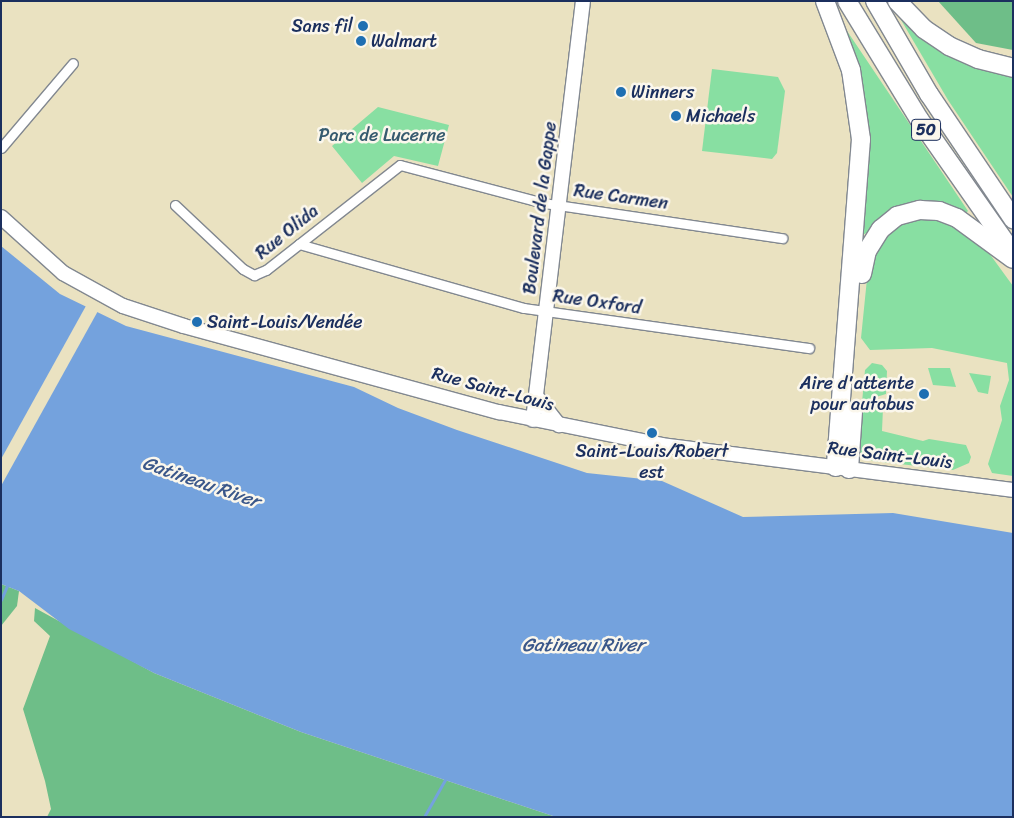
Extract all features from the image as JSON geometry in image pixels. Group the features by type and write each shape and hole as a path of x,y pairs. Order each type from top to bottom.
{"highway":[{"path":"825,1 851,70 861,139 843,468"},
{"name":"50","path":"847,1 924,126 1013,253"},
{"name":"50","path":"875,1 934,102 1013,219"},
{"path":"897,1 916,22 949,46 978,59 1013,68"},
{"path":"843,468 863,265 876,234 903,214 920,210 939,211 972,227 1013,259"}],"main road":[{"name":"Boulevard de la Gappe","path":"533,420 583,1"},
{"name":"Rue Saint-Louis","path":"1,217 63,273 123,306 184,326 533,420 647,443 1013,490"},
{"path":"537,397 559,425"}],"street":[{"path":"1,148 73,63"},
{"name":"Rue Carmen","path":"400,165 559,204 782,238"},
{"name":"Rue Olida","path":"175,205 249,274 261,274 400,165"},
{"name":"Rue Oxford","path":"299,244 506,304 809,348"}],"green space":[{"path":"938,1 1013,1 1013,50 976,43"},
{"path":"894,8 1013,73 1013,197 948,100"},
{"path":"843,25 968,211 965,214 943,203 917,204 861,236 865,218 868,128"},
{"path":"712,69 778,77 785,91 777,153 772,159 702,151"},
{"name":"Parc de Lucerne","path":"378,107 449,125 438,166 394,156 362,183 332,146"},
{"path":"924,215 962,227 989,253 1013,286 1013,476 992,473 988,464 1002,420 1000,406 1009,380 1007,363 932,348 870,350 861,338 869,259 896,221"},
{"path":"872,363 882,365 887,371 886,394 876,397 875,407 883,408 882,431 923,441 929,439 966,445 971,457 969,463 953,470 873,461 861,455 858,446 865,370"},
{"path":"928,368 950,368 956,387 933,385"},
{"path":"969,373 991,376 988,394 978,392"},
{"path":"1,584 19,591 17,606 1,626"},
{"path":"35,608 154,673 301,732 556,817 47,817 51,809 45,781 23,709 50,636 34,621"}],"water":[{"name":"Gatineau River","path":"1,246 60,294 126,326 354,387 398,408 457,430 587,473 662,481 743,517 893,513 1013,533 1013,817 556,817 301,732 154,673 69,629 19,591 1,584"}],"pier":[{"path":"87,304 98,310 1,486 1,459"}],"waterway":[{"path":"1,600 7,586"},
{"path":"424,817 445,780"}],"place":[{"name":"Sans fil","path":"363,26"},
{"name":"Walmart","path":"361,41"},
{"name":"Winners","path":"621,92"},
{"name":"Michaels","path":"676,116"},
{"name":"Saint-Louis/Vendée","path":"197,322"},
{"name":"Aire d'attente pour autobus","path":"924,394"},
{"name":"Saint-Louis/Robert est","path":"652,433"}]}
